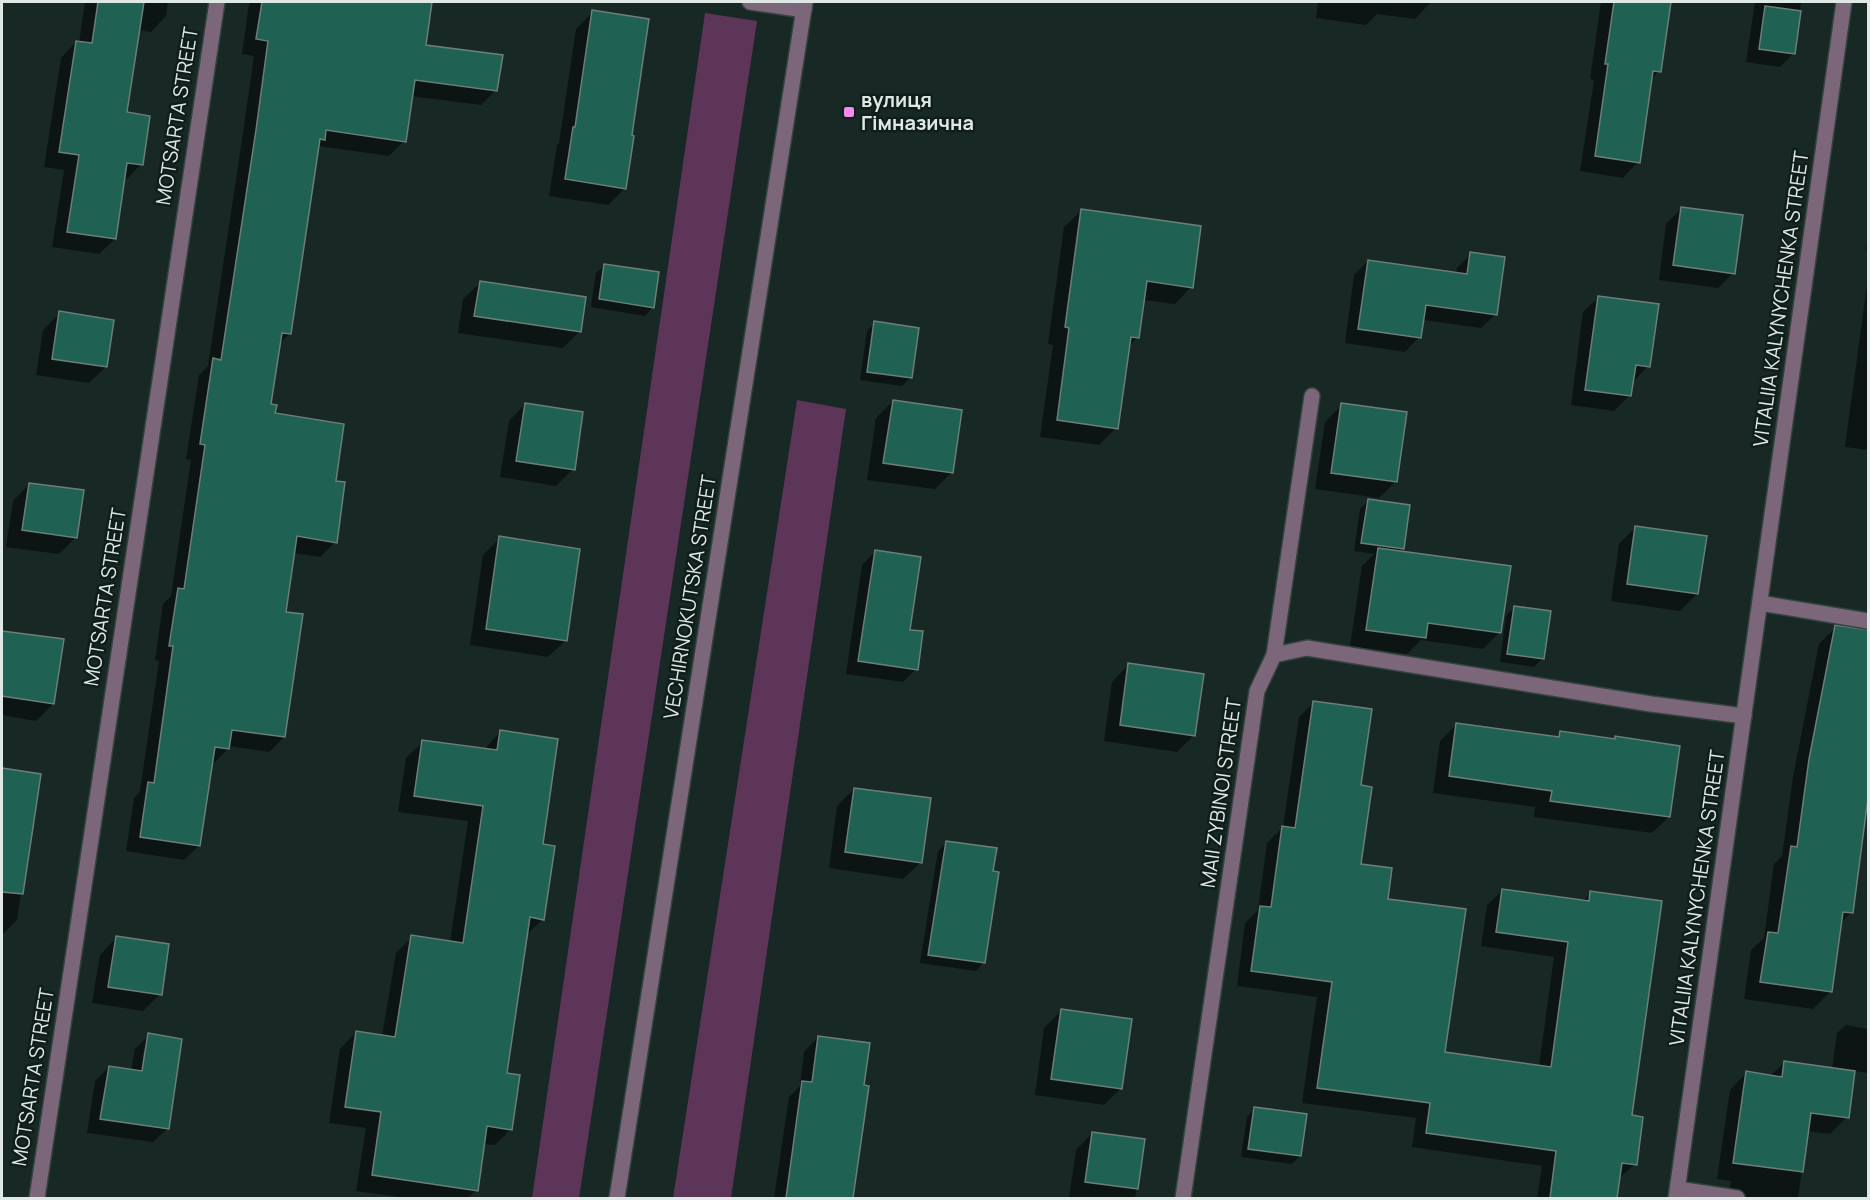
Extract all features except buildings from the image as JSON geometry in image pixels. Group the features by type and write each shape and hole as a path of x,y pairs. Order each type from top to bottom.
{"street":[{"name":"MOTSARTA STREET","path":"37,1198 217,2"},
{"path":"750,2 805,6"},
{"name":"VITALIIA KALYNYCHENKA STREET","path":"1677,1194 1844,2"},
{"name":"VECHIRNOKUTSKA STREET","path":"617,1198 805,6"},
{"name":"MAII ZYBINOI STREET","path":"1183,1198 1257,691 1274,655 1312,396"},
{"path":"1760,603 1869,621"},
{"path":"1274,655 1307,648 1651,704 1744,716"},
{"path":"1677,1194 1737,1198"}],"shaded area":[{"path":"705,13 757,21 579,1198 532,1198"},
{"path":"797,400 846,409 731,1198 673,1198"}],"place":[{"name":"вулиця Гімназична","path":"849,112"}]}
